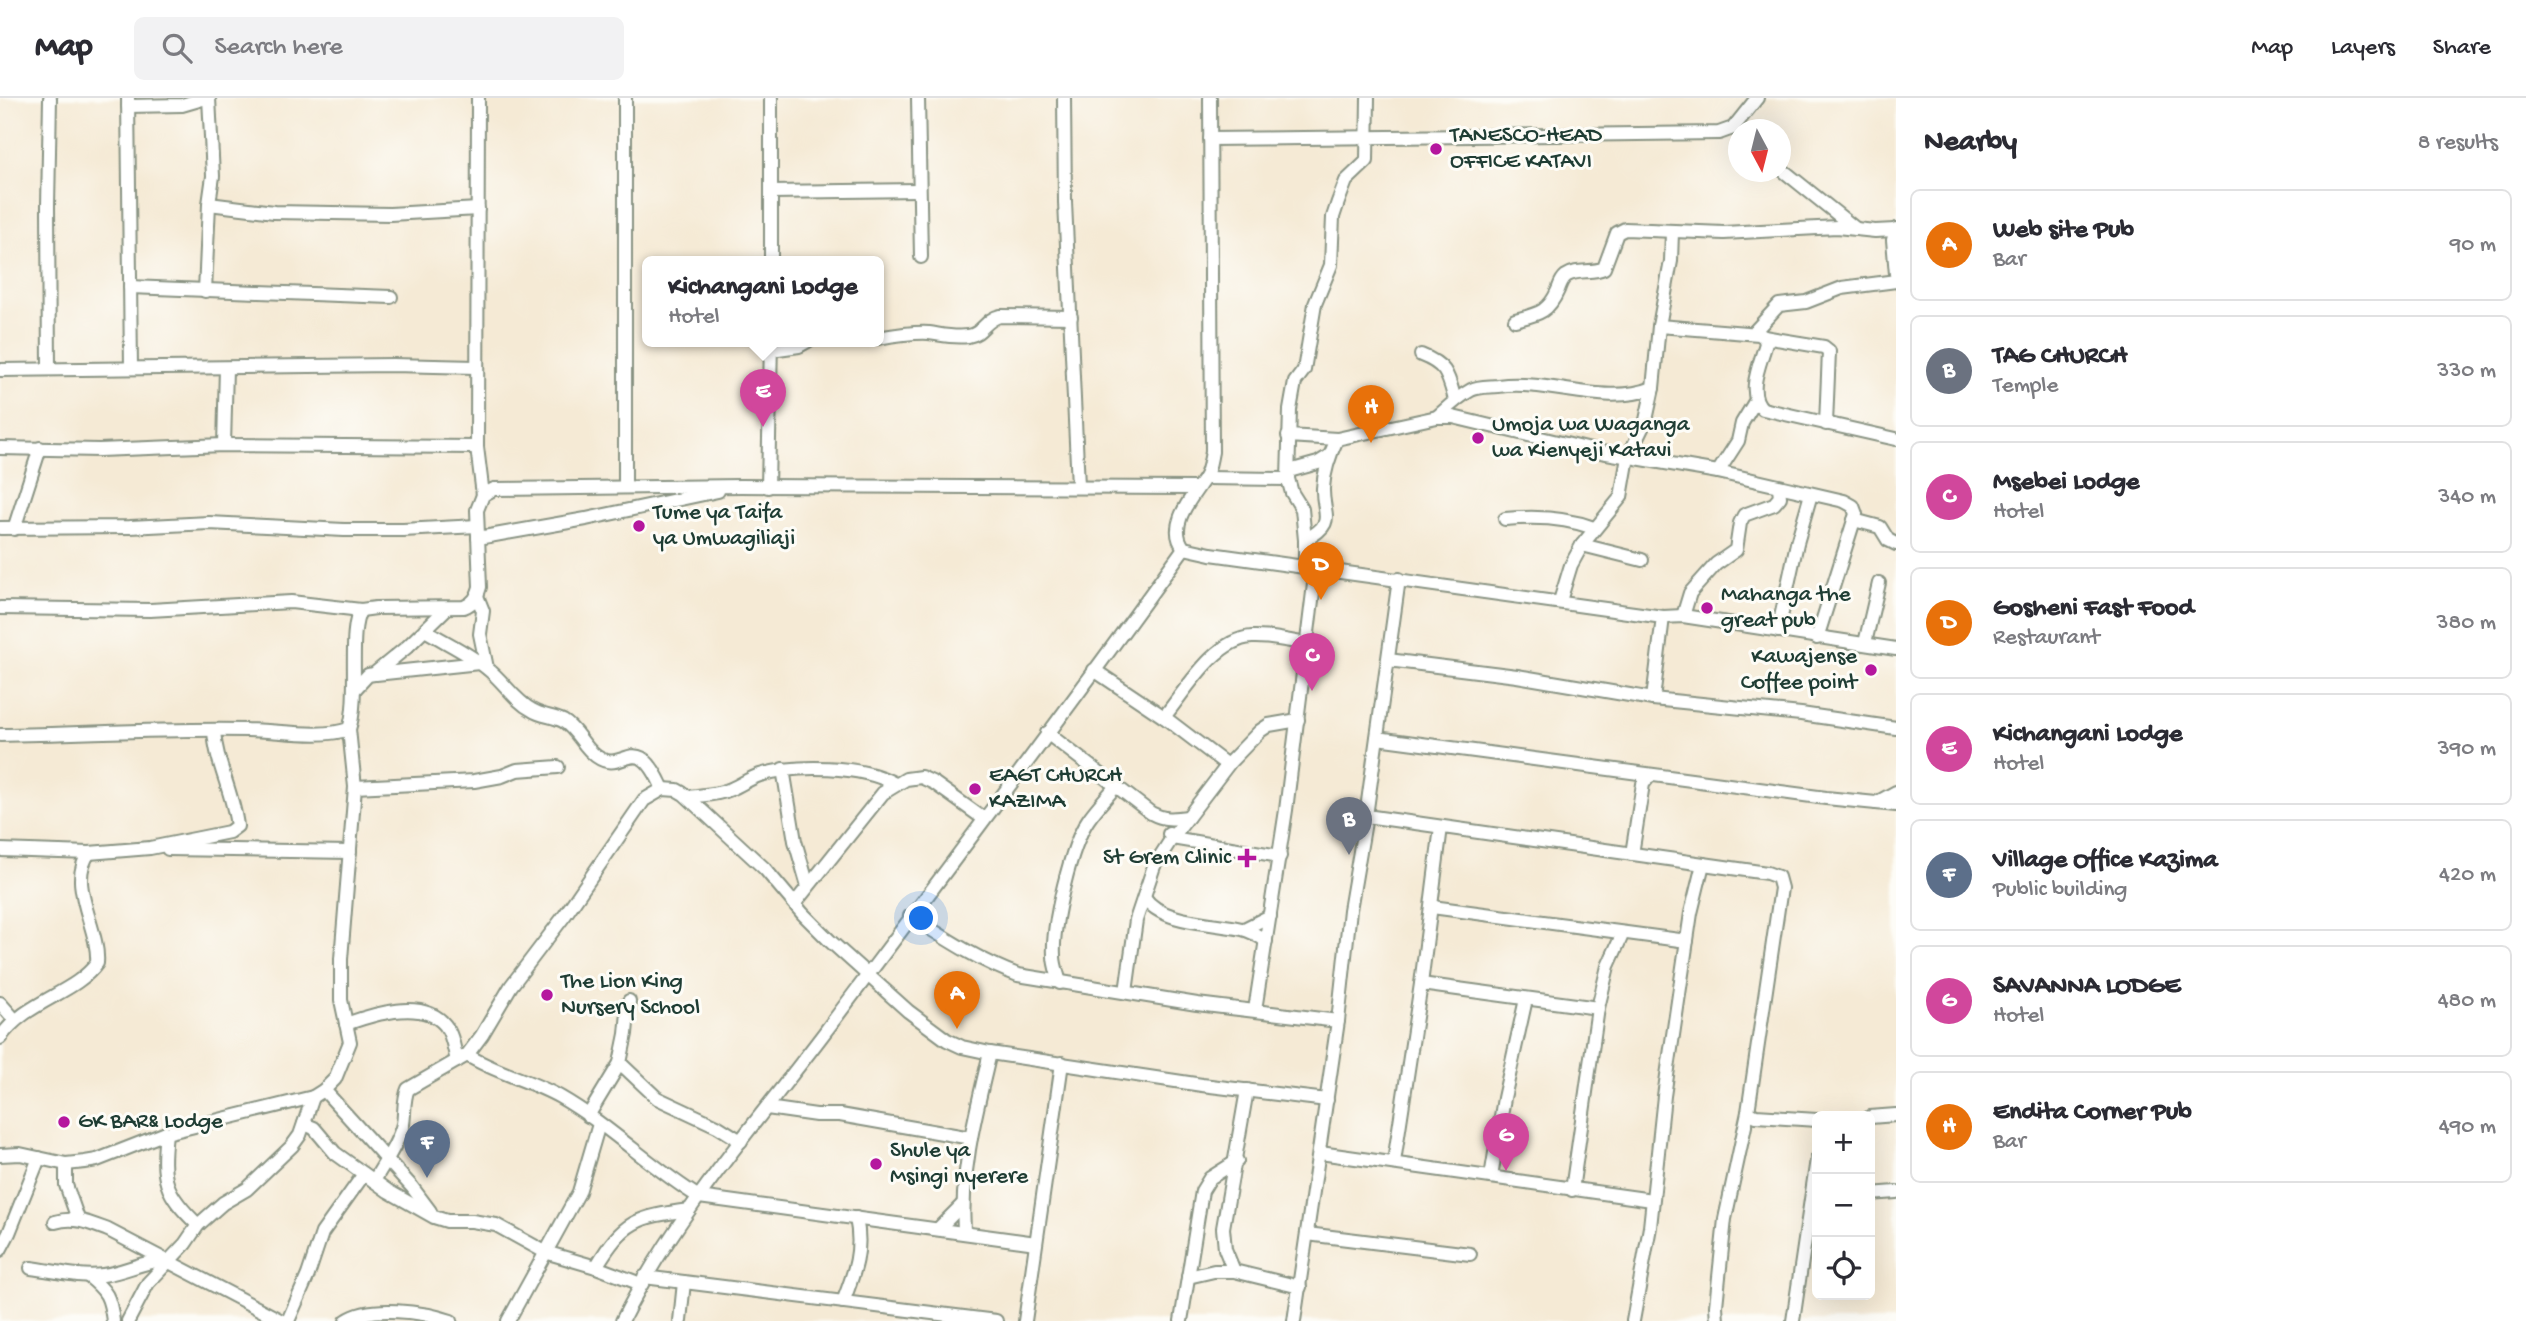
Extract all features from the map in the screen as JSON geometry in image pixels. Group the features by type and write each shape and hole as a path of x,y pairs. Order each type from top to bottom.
{"street":[{"path":"50,98 50,369"},
{"path":"131,368 128,102 182,105 208,98 214,155 205,291"},
{"path":"478,98 477,447 483,495 477,510 480,573 477,596 483,611 480,642 484,665"},
{"path":"625,98 625,486"},
{"path":"771,98 771,256"},
{"path":"918,98 921,257"},
{"path":"1064,98 1065,202 1078,486"},
{"path":"1210,98 1212,452 1205,478 1195,488 1179,524 1177,535 1184,548 1211,555 1662,617 1684,616 1896,649"},
{"path":"1255,1010 1280,856 1307,644 1310,567 1302,509 1292,493 1288,475 1287,436 1294,385 1304,370 1315,304 1331,265 1333,217 1346,181 1367,161 1368,98"},
{"path":"1210,139 1726,132 1733,128 1757,98"},
{"path":"1791,177 1857,229"},
{"path":"771,192 918,190"},
{"path":"209,204 274,212 390,214 478,209"},
{"path":"1515,320 1541,313 1552,302 1562,280 1573,272 1604,268 1618,233 1625,229 1755,233 1779,229 1837,227 1896,230 1893,240 1896,274"},
{"path":"1560,601 1571,565 1581,545 1621,497 1628,457 1646,420 1671,261 1672,232"},
{"path":"1759,334 1779,304 1805,302 1842,288 1896,281"},
{"path":"130,287 391,297"},
{"path":"884,337 920,333 950,338 970,336 979,333 990,320 1000,316 1071,317"},
{"path":"1659,326 1759,334 1824,347 1829,351 1826,424"},
{"path":"1759,334 1766,342 1754,388 1756,400 1763,409 1896,439"},
{"path":"768,487 771,347"},
{"path":"1421,355 1437,361 1447,373 1455,400"},
{"path":"0,370 393,365 476,367"},
{"path":"224,445 226,368"},
{"path":"1437,417 1455,400 1473,389 1538,384 1594,394 1620,395 1637,394 1653,388"},
{"path":"1718,472 1738,441 1742,423 1756,400"},
{"path":"1287,436 1337,439 1437,417 1453,417 1628,457 1718,472 1844,501 1855,509 1854,520 1817,638"},
{"path":"1305,540 1317,534 1324,524 1327,510 1323,489 1329,456 1337,439"},
{"path":"0,448 109,450 224,445 477,447"},
{"path":"14,529 40,448"},
{"path":"1205,478 1288,475 1329,456"},
{"path":"483,495 494,489 625,486 1195,488"},
{"path":"0,528 130,527 209,523 344,530 477,532 626,512 741,486"},
{"path":"1684,616 1690,593 1716,564 1736,550 1740,523 1744,515 1774,503 1780,497 1779,487"},
{"path":"1778,631 1797,542 1811,494"},
{"path":"1505,519 1544,517 1594,528"},
{"path":"1854,520 1880,527 1888,540 1896,544"},
{"path":"1581,545 1642,560"},
{"path":"622,1321 642,1280 689,1210 867,976 1184,548"},
{"path":"1294,1321 1320,1153 1350,910 1399,579"},
{"path":"1865,643 1879,583"},
{"path":"0,608 160,610 299,602 361,610 447,608 464,607 471,604 477,596"},
{"path":"374,674 447,608"},
{"path":"128,1321 148,1283 165,1261 186,1244 198,1225 223,1203 247,1189 292,1146 318,1093 334,1079 347,1051 349,1042 341,1000 341,959 355,787 349,729 355,689 355,630 361,610"},
{"path":"1653,699 1662,617"},
{"path":"425,630 484,665 533,711 564,722 598,758 610,760 639,756 647,760 663,789"},
{"path":"1164,717 1215,654 1228,643 1251,637 1307,644"},
{"path":"1388,660 1517,676 1653,699 1801,714 1896,728"},
{"path":"355,689 368,675 484,665"},
{"path":"1094,670 1164,717 1227,765"},
{"path":"1126,992 1136,920 1154,866 1227,765 1260,731 1269,725 1298,720"},
{"path":"0,735 214,731 326,733 349,729"},
{"path":"214,731 217,757 229,784 242,851"},
{"path":"1047,733 1160,818 1172,838 1280,856"},
{"path":"1377,738 1896,805"},
{"path":"1215,756 1217,778"},
{"path":"355,787 474,781 517,770 558,767"},
{"path":"688,797 725,792 758,775 783,769 850,769 877,774 895,784"},
{"path":"783,769 792,829 808,886"},
{"path":"1632,854 1643,784 1650,775"},
{"path":"795,903 883,793 906,779 921,777 941,787 984,819"},
{"path":"1060,983 1054,958 1063,894 1077,839 1089,818 1116,786"},
{"path":"288,1321 322,1233 385,1160 398,1138 408,1089 462,1058 482,1035 511,986 565,915 637,809 644,800 663,789 677,790 688,797 756,860 803,914 867,976 947,1040 990,1053 1327,1100"},
{"path":"1876,803 1896,792"},
{"path":"1366,816 1778,877 1781,883 1748,1112 1725,1219 1716,1306 1717,1321"},
{"path":"1160,818 1188,817"},
{"path":"0,850 89,853 150,848 229,832 237,825"},
{"path":"1394,1162 1432,907 1441,827"},
{"path":"150,848 186,851 350,852"},
{"path":"0,1038 15,1020 84,978 97,963 95,933 83,902 82,872 89,853"},
{"path":"1633,1321 1687,941 1703,864"},
{"path":"1143,897 1153,908 1168,915 1244,929 1266,941"},
{"path":"1432,907 1687,941"},
{"path":"1136,920 1168,915"},
{"path":"910,916 997,968 1040,979 1338,1021"},
{"path":"1244,929 1270,916"},
{"path":"1572,1190 1598,1008 1608,966 1623,933"},
{"path":"1040,979 1054,958"},
{"path":"1421,984 1598,1008"},
{"path":"1491,1177 1504,1098 1526,999"},
{"path":"508,1321 579,1192 593,1120 620,1063 629,1001"},
{"path":"0,1003 15,1020"},
{"path":"346,1024 392,1010 427,1014 444,1023 462,1058 558,1096 632,1148 666,1177 699,1197 1035,1243"},
{"path":"974,1050 984,1080"},
{"path":"964,1232 962,1205 971,1138 990,1053"},
{"path":"620,1063 657,1098 717,1126 741,1141"},
{"path":"1024,1321 1062,1063"},
{"path":"1234,1271 1223,1241 1247,1090"},
{"path":"0,1155 20,1154 66,1164 97,1160 166,1133 318,1093"},
{"path":"318,1093 412,1187 434,1217"},
{"path":"767,1108 816,1115 841,1115 971,1138"},
{"path":"1748,1112 1756,1116 1812,1120"},
{"path":"1875,1117 1896,1115"},
{"path":"304,1124 314,1128 335,1153 434,1217 496,1225 545,1252 596,1267 642,1280 684,1282 963,1319 996,1321"},
{"path":"166,1133 164,1170 172,1197 198,1225"},
{"path":"149,1140 164,1154"},
{"path":"1320,1153 1652,1200"},
{"path":"0,1251 39,1158"},
{"path":"1181,1321 1202,1191 1210,1178 1237,1161"},
{"path":"66,1164 66,1185 78,1219"},
{"path":"1875,1194 1896,1192"},
{"path":"938,1229 962,1205"},
{"path":"596,1267 611,1241 634,1222 656,1215 689,1210"},
{"path":"1793,1321 1812,1215"},
{"path":"844,1302 860,1245 856,1218"},
{"path":"55,1222 78,1219 108,1230 282,1321"},
{"path":"1307,1234 1470,1254"},
{"path":"31,1268 88,1276 116,1272 142,1263 165,1261"},
{"path":"1188,1277 1214,1271 1234,1271 1300,1287"},
{"path":"88,1276 108,1296 113,1321"},
{"path":"680,1321 684,1282"},
{"path":"346,1321 361,1314 399,1312 419,1313 451,1321"}],"place":[{"name":"TANESCO-HEAD OFFICE KATAVI","path":"1436,149"},
{"name":"Kichangani Lodge","path":"763,427"},
{"name":"Umoja wa Waganga wa Kienyeji Katavi","path":"1478,438"},
{"name":"Endita Corner Pub","path":"1371,443"},
{"name":"Tume ya Taifa ya Umwagiliaji","path":"639,526"},
{"name":"Gosheni Fast Food","path":"1321,600"},
{"name":"Mahanga the great pub","path":"1707,608"},
{"name":"Kawajense Coffee point","path":"1871,670"},
{"name":"Msebei Lodge","path":"1312,691"},
{"name":"EAGT CHURCH KAZIMA","path":"975,789"},
{"name":"TAG CHURCH","path":"1349,855"},
{"name":"St Grem Clinic","path":"1247,858"},
{"name":"The Lion King Nursery School","path":"547,995"},
{"name":"Web site Pub","path":"957,1029"},
{"name":"GK BAR& Lodge","path":"64,1122"},
{"name":"Shule ya Msingi nyerere","path":"876,1164"},
{"name":"SAVANNA LODGE","path":"1506,1171"},
{"name":"Village Office Kazima","path":"427,1178"}]}
